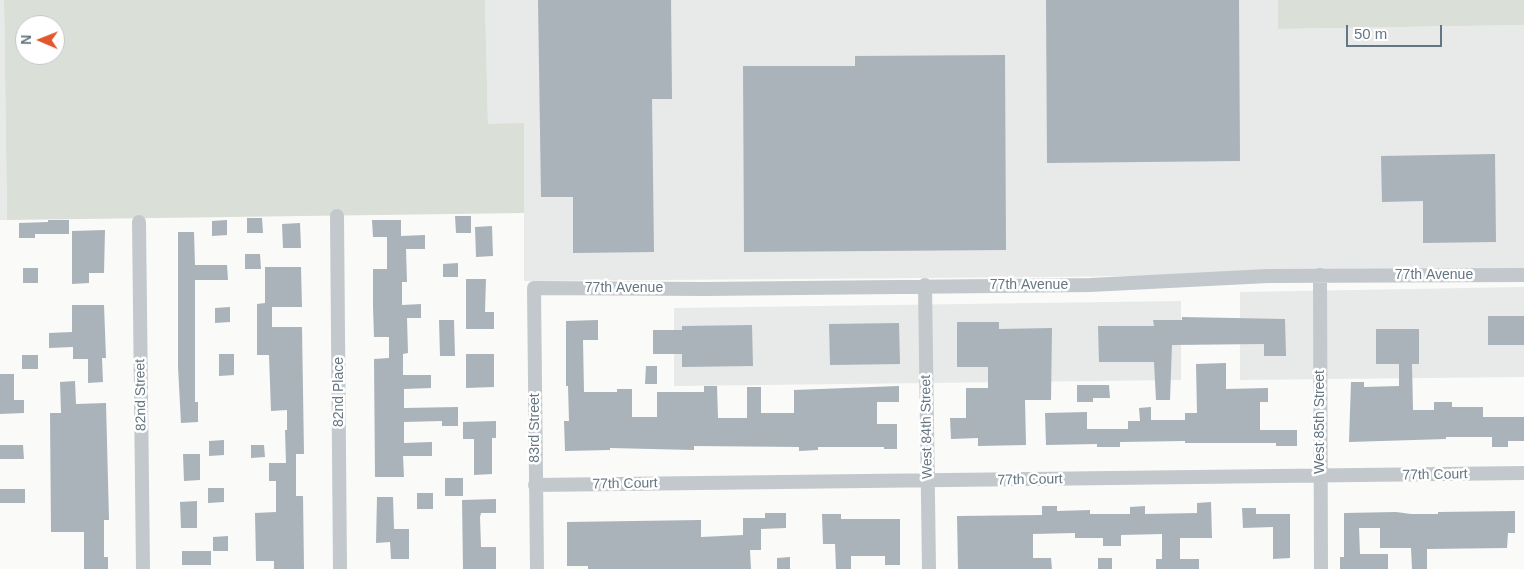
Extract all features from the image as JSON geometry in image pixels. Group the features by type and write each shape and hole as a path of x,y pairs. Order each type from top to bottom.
{"street":[{"name":"82nd Place","path":"337,216 340,569"},
{"name":"82nd Street","path":"139,222 143,569"},
{"name":"West 85th Street","path":"1320,275 1321,569"},
{"name":"77th Avenue","path":"534,288 1090,285 1268,276 1524,275"},
{"name":"West 84th Street","path":"925,286 929,569"},
{"name":"83rd Street","path":"534,288 537,569"},
{"name":"77th Court","path":"535,485 1524,473"}],"shaded area":[{"path":"0,0 4,0 7,220 0,220"},
{"path":"4,0 485,0 488,124 524,123 524,213 7,220"},
{"path":"485,0 1278,0 1278,29 1524,25 1524,270 1055,277 524,281 524,124 488,124"},
{"path":"1278,0 1524,0 1524,25 1278,29"},
{"path":"1524,287 1524,377 1240,380 1240,292"},
{"path":"1181,301 1181,380 674,386 674,308"}],"building":[{"path":"538,0 671,0 672,99 652,99 654,252 573,253 573,197 541,197"},
{"path":"1046,0 1239,0 1240,161 1047,163"},
{"path":"1005,55 1006,250 744,252 743,66 855,66 855,56"},
{"path":"1495,154 1496,242 1423,243 1423,201 1382,202 1381,156"},
{"path":"455,216 471,216 471,233 456,233"},
{"path":"247,218 262,218 263,233 247,233"},
{"path":"48,220 69,220 69,234 35,234 35,238 19,238 19,223 48,222"},
{"path":"227,220 227,235 212,236 212,221"},
{"path":"372,220 401,220 401,236 425,235 425,249 406,249 407,282 402,282 402,305 421,304 421,318 407,318 408,353 403,354 403,375 431,375 431,388 404,389 404,408 458,407 458,426 442,426 442,421 404,422 404,443 432,442 432,456 403,456 404,477 375,477 374,359 389,358 389,337 374,337 373,269 387,269 387,237 373,237"},
{"path":"300,223 301,248 283,248 282,224"},
{"path":"492,226 493,256 476,257 475,227"},
{"path":"105,230 104,273 89,273 89,283 72,284 72,231"},
{"path":"178,232 194,232 195,265 227,265 228,280 195,280 195,402 198,402 198,422 181,423 178,367"},
{"path":"245,254 260,254 261,269 245,269"},
{"path":"458,263 458,277 443,277 443,264"},
{"path":"265,267 301,267 302,307 272,307 272,327 302,327 304,454 296,454 296,496 303,496 304,569 274,569 274,561 256,561 255,513 276,512 276,481 269,481 269,463 286,463 285,430 287,430 287,410 271,411 269,355 257,355 257,304 265,303"},
{"path":"23,268 38,268 38,283 23,283"},
{"path":"466,279 486,279 485,312 494,312 494,329 466,329"},
{"path":"72,305 104,305 106,358 102,358 103,382 88,383 88,359 73,359 73,347 49,348 49,333 72,332"},
{"path":"230,307 230,322 215,323 215,308"},
{"path":"1488,316 1524,316 1524,345 1488,345"},
{"path":"1182,317 1285,319 1286,356 1264,356 1264,344 1172,345 1170,400 1156,400 1154,362 1099,362 1098,326 1154,326 1153,320 1182,320"},
{"path":"439,320 454,320 455,356 440,356"},
{"path":"598,320 598,340 583,340 584,392 617,392 617,389 632,389 632,417 657,417 657,392 704,392 704,386 717,386 718,418 747,418 747,387 761,387 761,413 794,413 794,390 899,386 899,402 877,402 877,424 897,424 897,449 884,449 884,447 818,447 818,450 799,451 799,447 694,446 694,450 610,448 610,450 565,451 564,421 569,421 568,386 566,386 566,321"},
{"path":"957,322 999,322 999,329 1052,328 1051,400 1025,400 1026,445 978,446 978,438 951,439 950,418 966,418 966,388 988,388 988,367 957,367"},
{"path":"899,323 900,364 830,365 829,324"},
{"path":"752,325 753,366 682,367 682,354 653,354 653,330 682,330 682,326"},
{"path":"1376,329 1419,329 1419,364 1412,364 1413,410 1434,410 1434,402 1452,402 1452,407 1483,407 1483,417 1524,417 1524,441 1508,441 1508,447 1492,447 1492,437 1446,437 1446,439 1349,442 1351,382 1364,382 1364,387 1399,386 1399,364 1376,364"},
{"path":"219,354 234,354 234,375 219,376"},
{"path":"466,354 494,354 494,387 466,388"},
{"path":"22,355 38,355 38,369 22,369"},
{"path":"1226,363 1226,389 1268,388 1268,402 1260,402 1260,430 1297,430 1297,446 1276,446 1276,443 1185,443 1185,441 1120,442 1120,447 1097,447 1097,444 1046,445 1045,413 1087,412 1087,429 1128,429 1128,421 1140,421 1139,408 1151,407 1151,420 1185,420 1185,413 1197,413 1196,364"},
{"path":"646,366 657,366 657,384 645,384"},
{"path":"0,374 14,374 14,400 24,400 24,413 0,414"},
{"path":"75,381 76,404 106,403 109,520 104,520 104,557 108,557 108,569 84,569 84,532 51,532 50,413 61,413 60,382"},
{"path":"1077,385 1109,385 1110,398 1093,398 1093,402 1077,402"},
{"path":"496,421 496,438 492,438 492,474 474,475 474,439 463,439 463,422"},
{"path":"224,440 224,455 209,456 209,441"},
{"path":"0,445 23,445 24,459 0,459"},
{"path":"251,445 264,445 265,457 251,458"},
{"path":"183,454 200,454 200,480 184,481"},
{"path":"445,478 463,478 463,496 445,496"},
{"path":"208,488 224,488 224,502 208,503"},
{"path":"0,489 25,489 25,503 0,503"},
{"path":"417,493 433,493 433,509 417,509"},
{"path":"377,497 393,497 394,529 409,529 409,559 391,559 390,542 376,543"},
{"path":"496,499 496,513 481,513 480,517 481,547 496,547 496,569 463,569 462,500"},
{"path":"197,501 197,528 181,528 180,502"},
{"path":"1211,502 1212,538 1180,538 1180,559 1199,559 1199,569 1156,569 1156,559 1162,559 1162,534 1121,535 1121,546 1103,546 1103,538 1075,538 1075,533 1033,534 1033,558 1051,558 1052,569 958,569 957,516 1042,515 1042,506 1057,506 1057,511 1090,510 1090,514 1130,514 1130,507 1145,506 1145,514 1197,513 1197,503"},
{"path":"1242,508 1256,508 1256,514 1290,514 1290,558 1273,559 1273,527 1243,528"},
{"path":"1515,511 1515,533 1508,533 1507,548 1427,549 1427,569 1412,569 1411,548 1380,548 1380,528 1359,528 1360,554 1388,554 1388,569 1340,569 1340,557 1344,557 1344,513 1396,512 1438,514 1438,512"},
{"path":"765,513 786,513 786,528 761,529 761,550 750,550 751,569 588,569 588,566 567,566 567,522 701,520 701,537 743,535 743,518 765,518"},
{"path":"822,514 841,514 841,519 900,519 900,565 885,565 885,556 851,556 851,569 836,569 835,544 823,544"},
{"path":"228,536 228,551 213,551 213,537"},
{"path":"182,551 211,551 211,565 182,565"},
{"path":"790,557 790,569 777,569 777,558"},
{"path":"1098,558 1112,558 1112,569 1098,569"}]}
